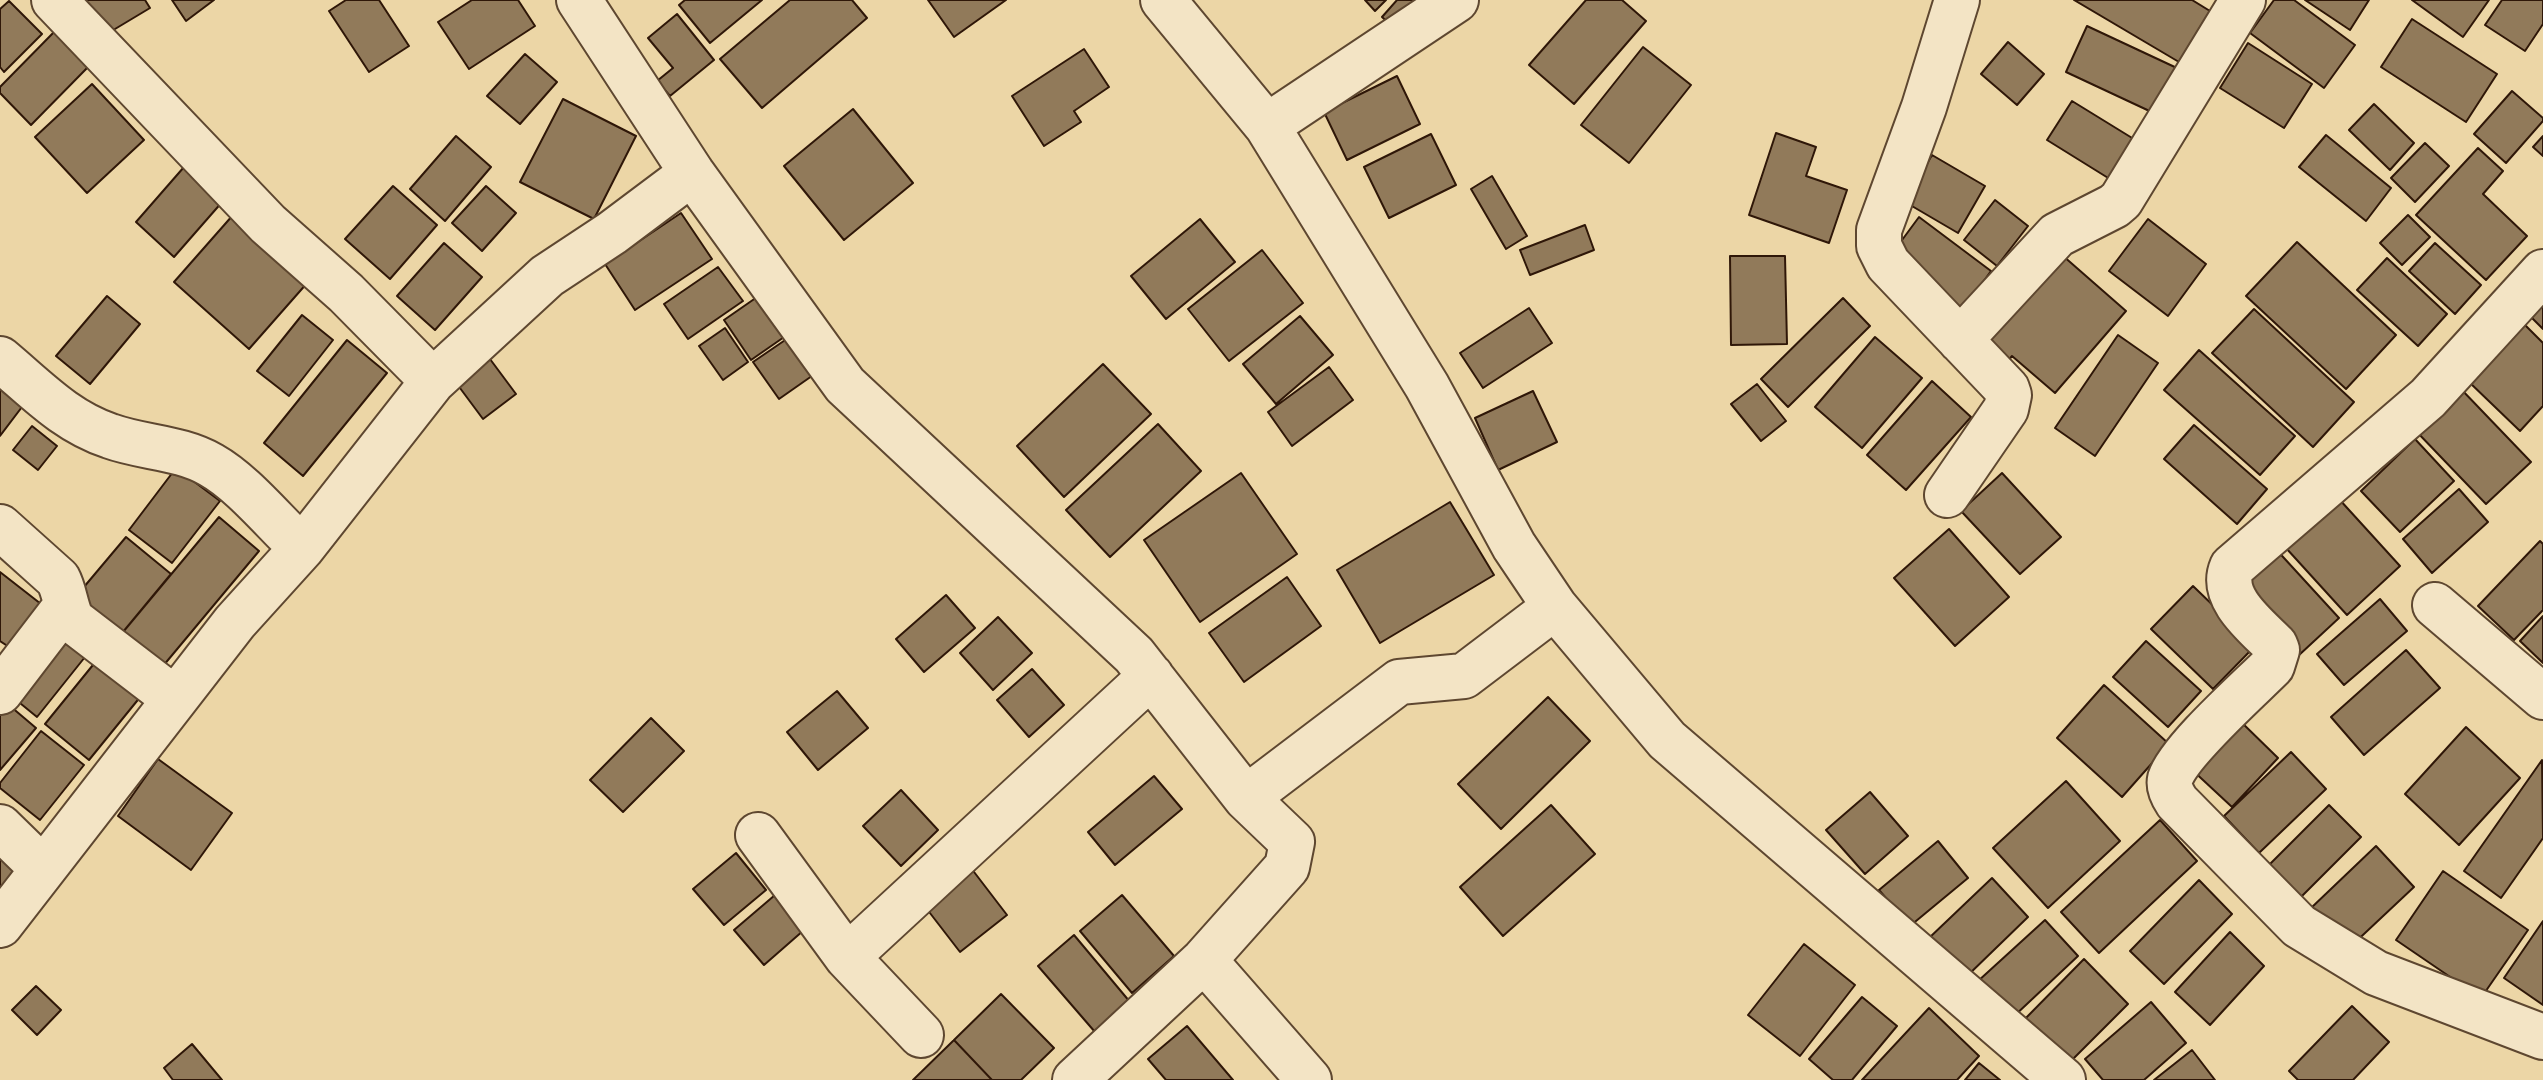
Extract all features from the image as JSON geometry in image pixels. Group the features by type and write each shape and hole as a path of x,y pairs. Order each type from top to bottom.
{"street":[{"path":"54,0 268,224 346,293 433,381"},
{"path":"579,0 692,173 845,385 1134,655 1246,798 1292,842 1287,867 1204,960 1075,1080"},
{"path":"1163,0 1267,126 1427,386 1514,546 1555,607 1667,740 2063,1080"},
{"path":"1267,126 1456,0"},
{"path":"1947,495 2009,403 2007,389 1888,264 1879,246 1879,230 1924,107 1957,0"},
{"path":"1960,340 2057,235 2121,200 2243,0"},
{"path":"0,925 235,622 302,548 433,381 547,276 612,233 692,173"},
{"path":"2543,272 2428,398 2232,567 2227,577 2233,599 2275,645 2275,658 2272,666 2186,753 2170,779 2177,802 2299,926 2376,973 2543,1037"},
{"path":"0,359 74,422 112,437 180,453 210,465 232,481 302,548"},
{"path":"0,527 58,579 63,589 65,607 72,620 175,699"},
{"path":"2435,605 2543,697"},
{"path":"0,692 65,607"},
{"path":"1246,798 1399,682 1464,676 1555,607"},
{"path":"847,957 1151,676"},
{"path":"0,827 43,869"},
{"path":"758,835 847,957 921,1035"},
{"path":"1204,960 1309,1080"}],"building":[{"path":"83,0 145,0 150,8 105,35"},
{"path":"172,0 214,0 186,21"},
{"path":"346,0 379,0 409,46 369,72 329,11"},
{"path":"472,0 518,0 535,26 469,69 438,22"},
{"path":"685,0 762,0 710,43 679,5"},
{"path":"790,0 852,0 867,18 762,108 720,59"},
{"path":"928,0 1006,0 954,37"},
{"path":"1365,0 1386,0 1375,11"},
{"path":"1397,0 1423,0 1395,29 1382,17"},
{"path":"1586,0 1622,0 1646,21 1574,104 1529,65"},
{"path":"2074,0 2192,0 2210,11 2179,62"},
{"path":"2274,0 2294,0 2355,45 2324,88 2250,33"},
{"path":"2305,0 2369,0 2350,30"},
{"path":"2412,0 2489,0 2463,37"},
{"path":"2502,0 2543,0 2543,24 2525,51 2485,25"},
{"path":"9,1 42,34 4,72 0,67 0,9"},
{"path":"677,14 714,60 670,96 657,81 673,68 648,38"},
{"path":"2412,19 2497,74 2466,122 2381,67"},
{"path":"2087,26 2179,69 2158,115 2066,72"},
{"path":"55,31 90,65 31,125 0,93 0,87"},
{"path":"2008,42 2044,74 2017,105 1981,74"},
{"path":"2248,43 2312,84 2284,128 2220,88"},
{"path":"1643,47 1691,85 1629,163 1581,125"},
{"path":"1084,49 1109,87 1074,111 1081,122 1044,146 1012,96"},
{"path":"525,54 557,82 520,124 487,96"},
{"path":"1397,76 1420,124 1347,160 1324,112"},
{"path":"92,84 144,140 87,193 35,137"},
{"path":"2512,91 2543,121 2506,163 2474,134"},
{"path":"563,99 636,136 594,219 520,182"},
{"path":"2072,101 2137,141 2113,181 2047,140"},
{"path":"2374,104 2414,143 2390,170 2349,130"},
{"path":"853,109 913,183 844,240 784,166"},
{"path":"1776,133 1816,147 1806,176 1847,190 1829,243 1749,215"},
{"path":"1431,134 1456,185 1389,218 1364,167"},
{"path":"2326,135 2391,188 2366,221 2299,167"},
{"path":"456,136 491,167 445,221 410,189"},
{"path":"2543,136 2543,156 2533,147"},
{"path":"2425,143 2449,166 2415,202 2391,178"},
{"path":"2478,148 2503,171 2483,194 2527,236 2486,280 2416,215"},
{"path":"1932,155 1985,186 1958,233 1905,202"},
{"path":"184,167 223,201 174,257 136,222"},
{"path":"1492,176 1527,236 1506,249 1471,189"},
{"path":"393,186 437,225 390,279 345,239"},
{"path":"486,186 516,213 482,251 452,223"},
{"path":"1995,200 2028,226 1997,266 1964,240"},
{"path":"681,213 712,259 635,310 605,264"},
{"path":"233,215 308,282 249,349 174,282"},
{"path":"2408,215 2430,237 2402,265 2380,243"},
{"path":"1919,217 1991,271 1963,310 1891,255"},
{"path":"1200,219 1235,262 1166,319 1131,276"},
{"path":"2148,219 2206,264 2168,316 2109,271"},
{"path":"1585,225 1594,250 1530,275 1520,250"},
{"path":"2297,242 2396,335 2346,389 2246,296"},
{"path":"444,243 482,277 435,330 397,296"},
{"path":"2435,243 2481,285 2455,314 2409,271"},
{"path":"1262,250 1303,303 1229,361 1188,309"},
{"path":"2062,255 2126,311 2055,393 2012,356 1998,373 1977,354"},
{"path":"1730,256 1785,256 1787,344 1731,345"},
{"path":"2387,258 2447,314 2418,346 2357,290"},
{"path":"718,267 743,301 688,339 664,304"},
{"path":"2543,290 2543,329 2524,310"},
{"path":"760,295 787,335 751,360 724,320"},
{"path":"107,296 140,324 90,384 56,356"},
{"path":"1843,298 1870,326 1788,407 1761,379"},
{"path":"1529,308 1552,343 1483,388 1460,353"},
{"path":"2254,309 2354,402 2313,447 2212,353"},
{"path":"302,315 333,340 289,396 257,371"},
{"path":"1300,316 1333,355 1276,404 1243,364"},
{"path":"2524,324 2543,343 2543,406 2520,431 2468,381"},
{"path":"725,328 748,362 723,380 699,346"},
{"path":"794,334 819,371 779,399 753,362"},
{"path":"2118,335 2158,363 2095,456 2055,428"},
{"path":"1875,337 1922,378 1862,448 1815,407"},
{"path":"347,340 387,373 303,476 264,443"},
{"path":"2199,350 2295,436 2260,475 2164,390"},
{"path":"487,355 516,394 483,419 454,380"},
{"path":"1103,364 1151,414 1064,497 1017,446"},
{"path":"1329,367 1353,400 1292,446 1268,412"},
{"path":"0,377 28,399 0,436"},
{"path":"1932,381 1971,417 1906,490 1867,455"},
{"path":"1757,384 1786,421 1761,441 1731,404"},
{"path":"2460,388 2531,462 2486,504 2415,430"},
{"path":"1533,391 1557,442 1498,470 1475,418"},
{"path":"1158,424 1201,471 1110,557 1066,510"},
{"path":"2194,425 2267,489 2237,524 2164,459"},
{"path":"32,426 57,446 38,470 13,450"},
{"path":"2415,439 2454,481 2400,532 2361,491"},
{"path":"176,468 220,501 172,563 129,530"},
{"path":"1241,473 1297,554 1200,622 1144,540"},
{"path":"2002,473 2061,537 2020,574 1961,511"},
{"path":"2459,489 2488,522 2432,573 2403,539"},
{"path":"2339,499 2400,566 2347,615 2286,548"},
{"path":"1450,502 1494,575 1380,643 1337,570"},
{"path":"219,517 259,551 158,672 118,638"},
{"path":"1949,529 2009,597 1955,646 1894,578"},
{"path":"126,537 171,574 118,638 73,600"},
{"path":"2540,541 2543,544 2543,610 2514,640 2478,606"},
{"path":"2273,546 2339,618 2298,656 2232,584"},
{"path":"0,572 41,604 9,647 0,641"},
{"path":"1287,577 1321,626 1244,682 1209,633"},
{"path":"2193,586 2255,646 2213,689 2151,629"},
{"path":"946,595 975,628 924,672 896,639"},
{"path":"2380,599 2407,631 2344,685 2317,654"},
{"path":"2543,616 2543,663 2520,641"},
{"path":"998,617 1032,653 993,690 960,653"},
{"path":"52,630 85,657 37,717 4,690"},
{"path":"2146,641 2201,691 2168,727 2113,677"},
{"path":"2406,650 2440,688 2364,755 2331,717"},
{"path":"97,660 141,696 89,760 45,724"},
{"path":"1032,669 1064,705 1029,737 997,700"},
{"path":"2104,685 2169,744 2122,797 2057,738"},
{"path":"837,691 868,728 818,770 787,732"},
{"path":"1548,697 1590,741 1501,829 1458,784"},
{"path":"3,700 36,728 0,770 0,704"},
{"path":"2236,717 2278,758 2232,807 2189,767"},
{"path":"651,718 684,751 623,812 590,780"},
{"path":"2466,727 2520,778 2459,845 2405,794"},
{"path":"41,731 84,765 40,820 0,788 0,783"},
{"path":"2291,752 2326,789 2259,853 2224,816"},
{"path":"158,759 232,813 191,870 118,816"},
{"path":"2542,760 2543,838 2501,898 2464,871"},
{"path":"1154,776 1182,809 1115,865 1088,832"},
{"path":"2066,781 2120,841 2048,908 1993,848"},
{"path":"901,790 938,830 901,866 863,826"},
{"path":"1870,792 1908,836 1865,874 1826,830"},
{"path":"1551,805 1595,854 1503,936 1460,887"},
{"path":"2329,805 2361,837 2300,898 2268,866"},
{"path":"2160,820 2197,861 2099,953 2061,912"},
{"path":"0,841 25,862 0,893"},
{"path":"1938,841 1968,878 1910,926 1879,890"},
{"path":"2376,846 2414,887 2348,949 2310,909"},
{"path":"736,853 766,890 724,925 693,889"},
{"path":"971,868 1007,915 960,952 923,904"},
{"path":"2443,871 2528,930 2481,998 2396,940"},
{"path":"1992,878 2028,917 1964,979 1928,939"},
{"path":"2199,880 2232,914 2164,984 2130,951"},
{"path":"775,895 804,930 764,965 734,930"},
{"path":"1122,895 1174,956 1132,993 1080,931"},
{"path":"2045,920 2078,956 2011,1019 1977,982"},
{"path":"2543,921 2543,1005 2504,978"},
{"path":"2230,932 2264,966 2210,1025 2175,992"},
{"path":"1074,935 1130,1002 1095,1032 1038,966"},
{"path":"1804,944 1855,985 1800,1056 1748,1015"},
{"path":"2084,959 2128,1004 2063,1069 2020,1024"},
{"path":"36,986 61,1010 37,1035 12,1010"},
{"path":"1001,994 1054,1048 1021,1080 992,1080 954,1040"},
{"path":"1862,997 1897,1026 1852,1080 1833,1080 1809,1059"},
{"path":"2151,1002 2186,1043 2144,1080 2103,1080 2085,1059"},
{"path":"2352,1006 2389,1042 2353,1080 2298,1080 2289,1071"},
{"path":"1929,1008 1979,1056 1957,1080 1862,1080"},
{"path":"1187,1026 1233,1080 1166,1080 1148,1059"},
{"path":"954,1040 992,1080 913,1080"},
{"path":"192,1044 222,1080 173,1080 164,1068"},
{"path":"2192,1050 2215,1080 2154,1080"},
{"path":"1979,1063 2000,1080 1965,1080"}]}
